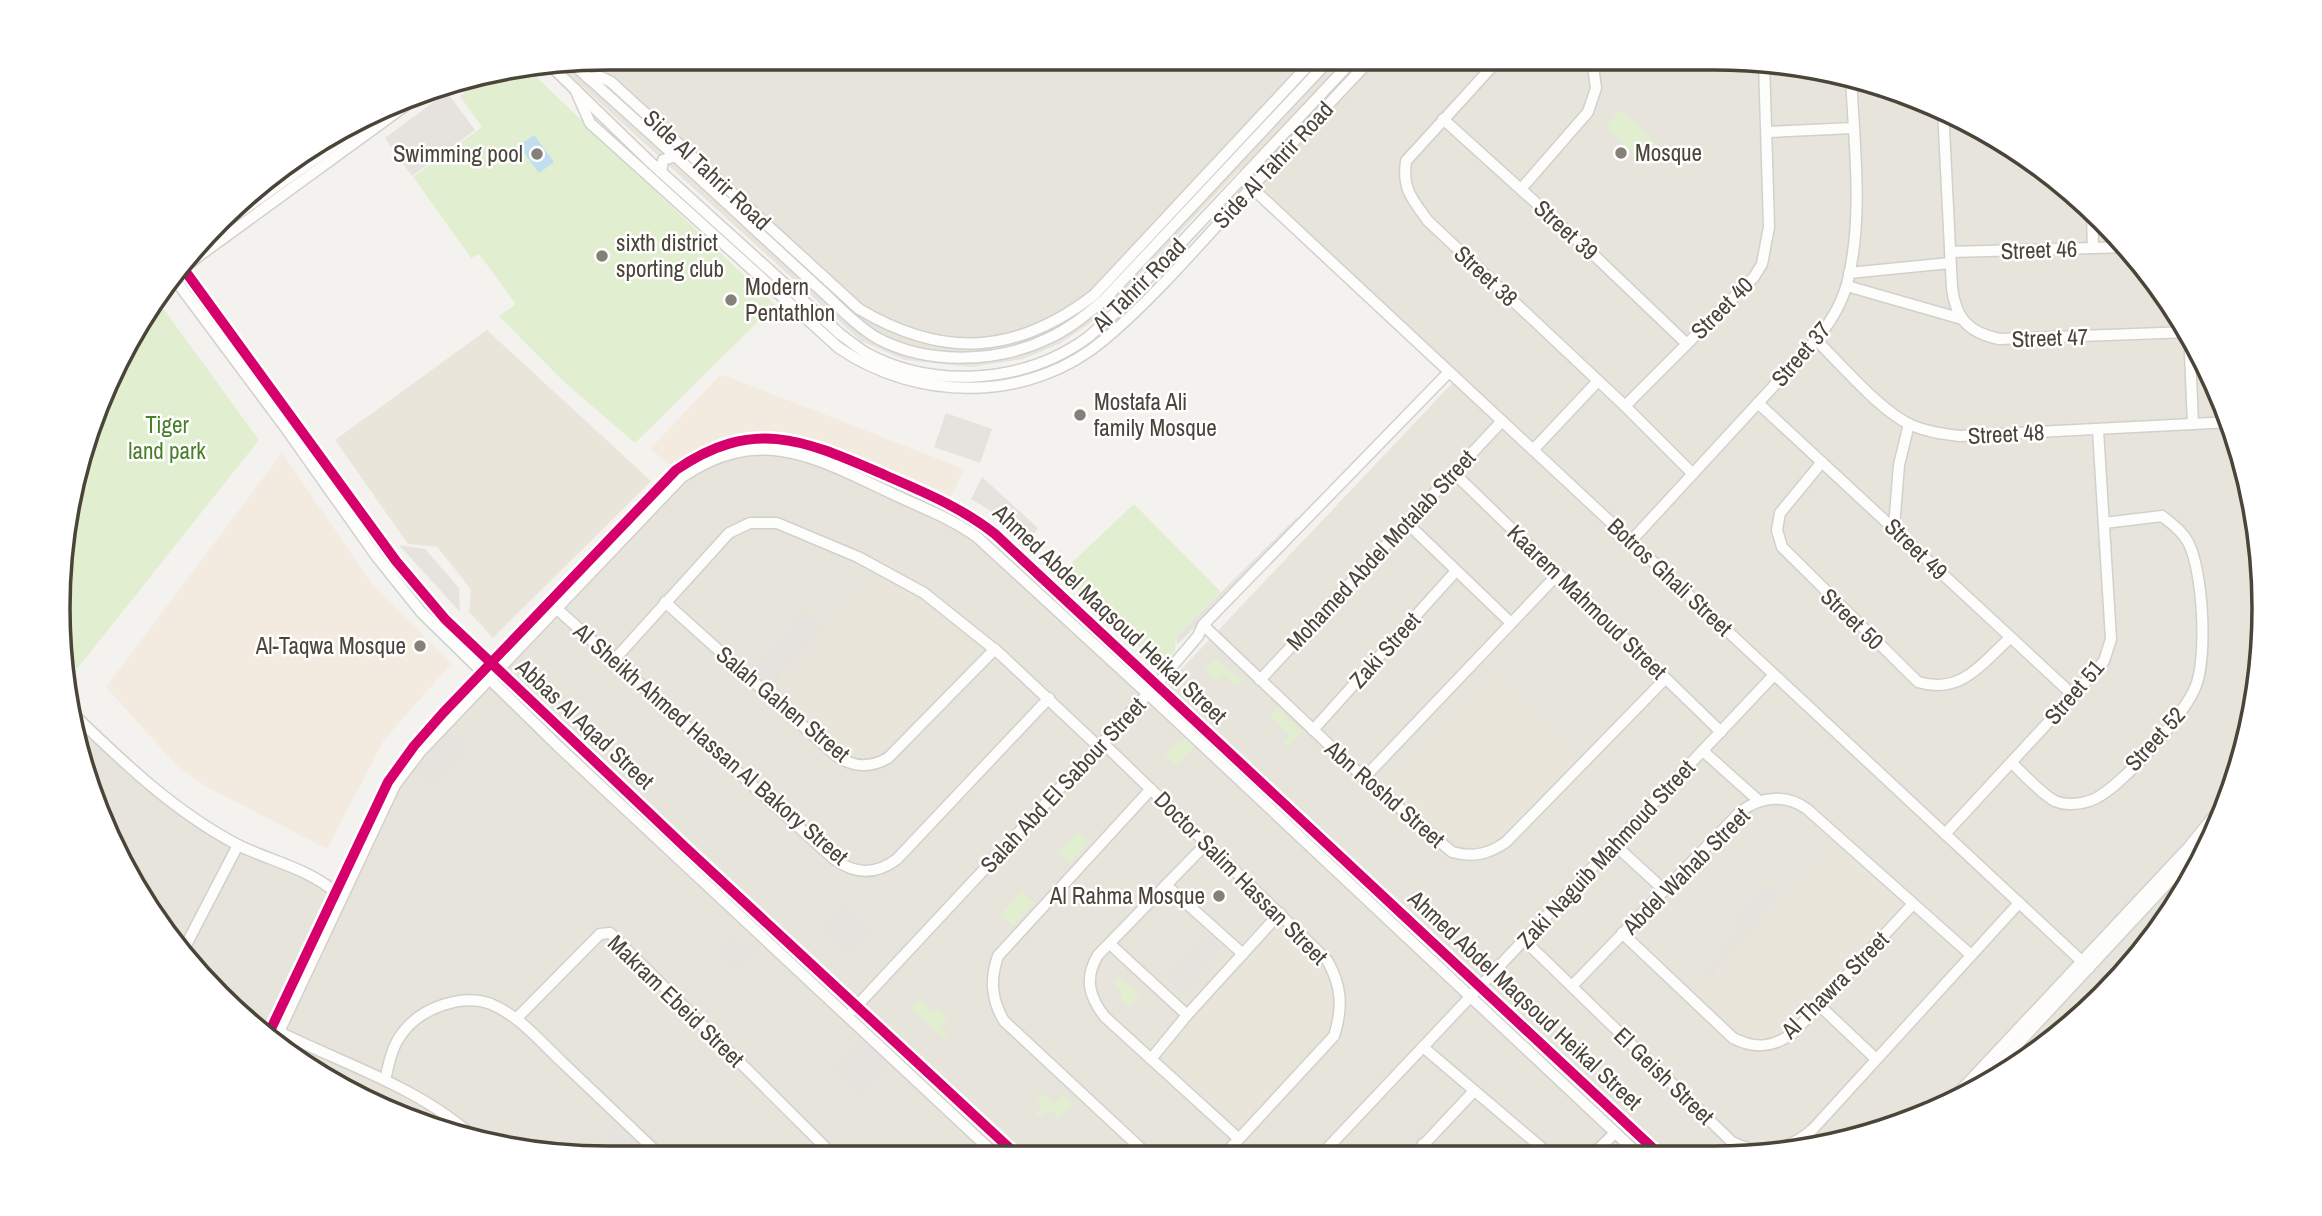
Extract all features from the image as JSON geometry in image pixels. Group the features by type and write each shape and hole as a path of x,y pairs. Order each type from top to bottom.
{"street":[{"name":"Side Al Tahrir Road","path":"589,78 601,77 611,82 859,309 886,325 916,337 979,344 1010,339 1040,329 1094,295 1279,97 1301,70"},
{"name":"Al Tahrir Road","path":"580,71 842,310 876,337 909,350 943,357 978,357 1013,352 1046,340 1077,323 1104,300 1320,70"},
{"name":"Al Tahrir Road","path":"558,73 810,307 866,353 902,368 940,376 978,376 1016,370 1042,361 1086,338 1115,313 1343,70"},
{"name":"Side Al Tahrir Road","path":"575,89 581,108 590,123 838,348 883,373 907,381 968,389 995,387 1025,380 1070,362 1104,340 1189,256 1360,70"},
{"name":"Street 38","path":"1489,70 1406,161 1404,177 1408,193 1427,221 1625,406 1693,474"},
{"path":"1521,190 1588,112 1596,88 1594,70"},
{"name":"Street 40","path":"1625,406 1754,277 1762,264 1769,227 1764,73"},
{"path":"1324,108 1328,86"},
{"name":"Street 37","path":"1631,541 1816,340 1834,316 1847,286 1856,222 1852,88"},
{"path":"1279,97 1301,91"},
{"path":"206,251 392,115"},
{"name":"Street 39","path":"1443,119 1597,258 1687,344"},
{"path":"1944,121 1954,304 1962,319"},
{"path":"1767,132 1853,128"},
{"path":"636,148 644,143 648,131"},
{"path":"662,172 663,160 676,156"},
{"path":"268,191 307,162"},
{"name":"Botros Ghali Street","path":"1251,187 2085,965"},
{"path":"1180,202 1180,220"},
{"path":"2092,226 2093,248"},
{"name":"Street 46","path":"1849,273 1950,258 2113,247"},
{"path":"1161,265 1189,256"},
{"name":"Abbas Al Aqad Street","path":"188,272 396,561 445,619 1007,1146"},
{"name":"Abbas Al Aqad Street","path":"178,284 377,557 421,612 484,676 986,1146"},
{"name":"Street 47","path":"1847,286 1962,319 1972,329 1999,340 2175,332"},
{"path":"841,294 842,310"},
{"path":"810,307 811,322"},
{"name":"Street 48","path":"1816,340 1886,409 1909,424 1934,433 1960,436 2219,423"},
{"path":"2190,357 2193,424"},
{"path":"1025,380 1042,361"},
{"name":"Salah Abd El Sabour Street","path":"848,1015 1148,694 1198,636 1203,625 1449,372"},
{"path":"1533,450 1598,381"},
{"name":"Street 49","path":"1758,403 2074,695"},
{"name":"Mohamed Abdel Motalab Street","path":"1260,680 1502,421"},
{"path":"1894,527 1899,465 1909,424"},
{"name":"Street 51","path":"1945,834 2104,661 2111,639 2098,430"},
{"name":"Ahmed Abdel Maqsoud Heikal Street","path":"494,667 677,470 708,450 726,444 763,438 781,444 956,523 986,545 1629,1146"},
{"name":"Ahmed Abdel Maqsoud Heikal Street","path":"275,1031 335,892 388,782 414,746 556,608 682,477 710,460 727,454 800,442 836,454 953,505 995,534 1650,1146"},
{"name":"Street 50","path":"1822,462 1780,513 1777,530 1782,547 1918,682 1941,687 1963,680 2010,638"},
{"name":"Kaarem Mahmoud Street","path":"1454,473 1721,732"},
{"name":"Street 52","path":"2012,763 2055,801 2074,804 2092,800 2109,790 2172,726 2186,707 2196,686 2202,664 2201,612 2194,554 2187,539 2176,526 2162,516 2104,523"},
{"name":"Doctor Salim Hassan Street","path":"614,660 729,533 747,523 768,522 844,551 924,593 995,649 1151,789 1327,960 1340,988 1340,1018 1334,1036 1232,1146"},
{"path":"1407,523 1511,624"},
{"path":"986,545 995,534"},
{"name":"Zaki Street","path":"1313,730 1456,571"},
{"path":"1364,778 1558,574"},
{"name":"Salah Gahen Street","path":"665,602 833,753 853,765 872,765 895,752 995,649"},
{"name":"Al Sheikh Ahmed Hassan Al Bakory Street","path":"556,608 834,859 844,866 866,872 877,870 897,859 1049,698"},
{"name":"Abn Roshd Street","path":"1203,625 1364,778 1452,852 1474,856 1506,842 1665,679"},
{"name":"Zaki Naguib Mahmoud Street","path":"1330,1146 1774,675"},
{"name":"Ahmed Abdel Maqsoud Heikal Street","path":"275,1031 395,785 484,676"},
{"path":"82,721 159,794 238,845 312,876 335,892"},
{"path":"1703,751 1759,801"},
{"path":"1138,1146 1004,1021 995,1004 992,979 998,956 1151,789"},
{"name":"Abdel Wahab Street","path":"1572,986 1740,813 1759,801 1782,798 1801,805 1971,956"},
{"path":"2009,1058 2206,826"},
{"path":"1207,843 1098,956 1091,969 1089,986 1091,996 1105,1017 1239,1139"},
{"path":"1614,844 1664,890"},
{"path":"187,943 238,845"},
{"path":"1971,1080 2191,856"},
{"path":"312,876 342,877"},
{"path":"1166,886 1243,954"},
{"name":"El Geish Street","path":"1798,1139 2019,903"},
{"name":"Al Thawra Street","path":"1622,933 1733,1038 1753,1046 1775,1044 1794,1031 1820,1006 1913,904"},
{"path":"1151,1059 1187,1015 1280,913"},
{"name":"Makram Ebeid Street","path":"517,1018 600,934 610,933 824,1146"},
{"name":"El Geish Street","path":"1524,940 1738,1145"},
{"path":"1110,944 1187,1015"},
{"path":"385,1080 393,1048 403,1031 418,1017 440,1005 463,1001 485,1003 517,1018 651,1146"},
{"path":"1820,1006 1876,1059"},
{"path":"282,1036 385,1080 455,1123"},
{"path":"1423,1047 1535,1146"},
{"path":"1425,1146 1423,1144 1474,1091"},
{"path":"1601,1146 1615,1133"}],"shaded area":[{"path":"1714,70 1784,75 1853,88 1952,125 2042,181 2118,253 2141,280 2180,339 2197,370 2223,435 2242,503 2247,538 2251,573 2251,643 2242,713 2234,747 2211,814 2180,877 2141,936 2069,1012 2013,1055 1952,1091 1853,1128 1784,1141 1714,1146 573,1145 503,1136 469,1128 402,1105 339,1074 280,1035 253,1012 181,936 142,877 111,814 81,719 160,796 242,846 343,884 418,749 485,672 689,463 740,444 787,442 823,454 902,489 964,521 1012,559 1158,694 1460,375 1239,170 1098,318 1059,344 1023,359 971,367 905,360 861,341 566,72"},
{"path":"449,95 475,130 412,176 385,138 440,98"},
{"path":"487,330 651,481 493,638 469,612 471,590 455,569 437,547 408,544 335,440"},
{"path":"720,375 964,469 951,497 845,453 780,433 765,432 722,437 673,467 650,449"},
{"path":"946,413 992,429 980,463 934,447"},
{"path":"282,453 371,582 451,664 384,740 327,849 203,785 177,766 106,687"},
{"path":"982,477 1038,528 1028,542 997,515 971,499"},
{"path":"1296,518 1303,519 1177,645 1176,637"},
{"path":"399,545 425,549 459,588 460,612"},
{"path":"876,574 914,594 980,651 898,737 883,750 864,753 844,749 774,686"},
{"path":"806,611 816,618 821,627 782,668 782,676 774,685 755,668"},
{"path":"1491,677 1578,762 1508,831 1490,844 1469,844 1456,840 1390,784"},
{"path":"450,732 466,748 432,781 418,768"},
{"path":"1838,844 1904,905 1785,1034 1773,1042 1755,1041 1698,990"},
{"path":"1767,884 1780,895 1708,976 1704,974 1746,921 1740,915"},
{"path":"843,905 871,931 852,952 824,925"},
{"path":"1277,926 1315,959 1329,984 1331,1013 1323,1034 1239,1126 1163,1056"},
{"path":"1209,935 1222,947 1182,993 1168,980"},
{"path":"730,938 744,951 752,942 756,946 736,968 718,951"},
{"path":"867,1038 893,1063 861,1095 836,1071"},
{"path":"618,1120 643,1146 614,1146 603,1135"}],"green space":[{"name":"sixth district sporting club","path":"535,75 775,305 635,443 561,379 499,316 516,304 479,254 471,258 413,177 482,127 460,96 471,87"},
{"path":"1621,110 1665,151 1649,168 1605,127"},
{"name":"Tiger land park","path":"162,307 259,440 77,669 74,666 71,643 71,573 80,503 88,469 125,370"},
{"path":"1134,504 1221,592 1176,637 1175,651 1160,666 1060,574"},
{"path":"1216,658 1241,681 1235,686 1223,675 1216,681 1204,670"},
{"path":"1281,701 1286,706 1280,712 1302,731 1287,748 1283,743 1290,736 1271,717"},
{"path":"1188,736 1197,744 1177,766 1165,755 1177,742 1180,744"},
{"path":"1077,832 1089,842 1070,864 1058,853"},
{"path":"1021,891 1034,902 1013,926 1000,915"},
{"path":"1118,976 1139,995 1129,1007 1121,1000 1121,991 1113,981"},
{"path":"920,999 933,1011 937,1008 948,1018 940,1027 949,1036 945,1040 911,1008"},
{"path":"1042,1093 1054,1103 1062,1094 1073,1103 1059,1118 1049,1110 1041,1118 1036,1113 1042,1106 1035,1100"}],"water":[{"name":"Swimming pool","path":"534,135 554,162 539,173 519,146"}],"cycle path":[{"path":"187,273 396,561 445,619 685,847 1007,1146"},
{"path":"271,1028 388,782 414,746 676,470 705,453 732,443 757,439 782,440 832,453 916,489 957,509 995,534 1650,1146"}],"place":[{"name":"Mosque","path":"1621,153"},
{"name":"Swimming pool","path":"537,154"},
{"name":"sixth district sporting club","path":"602,256"},
{"name":"Modern Pentathlon","path":"731,300"},
{"name":"Mostafa Ali family Mosque","path":"1080,415"},
{"name":"Al-Taqwa Mosque","path":"420,646"},
{"name":"Al Rahma Mosque","path":"1219,896"}]}
